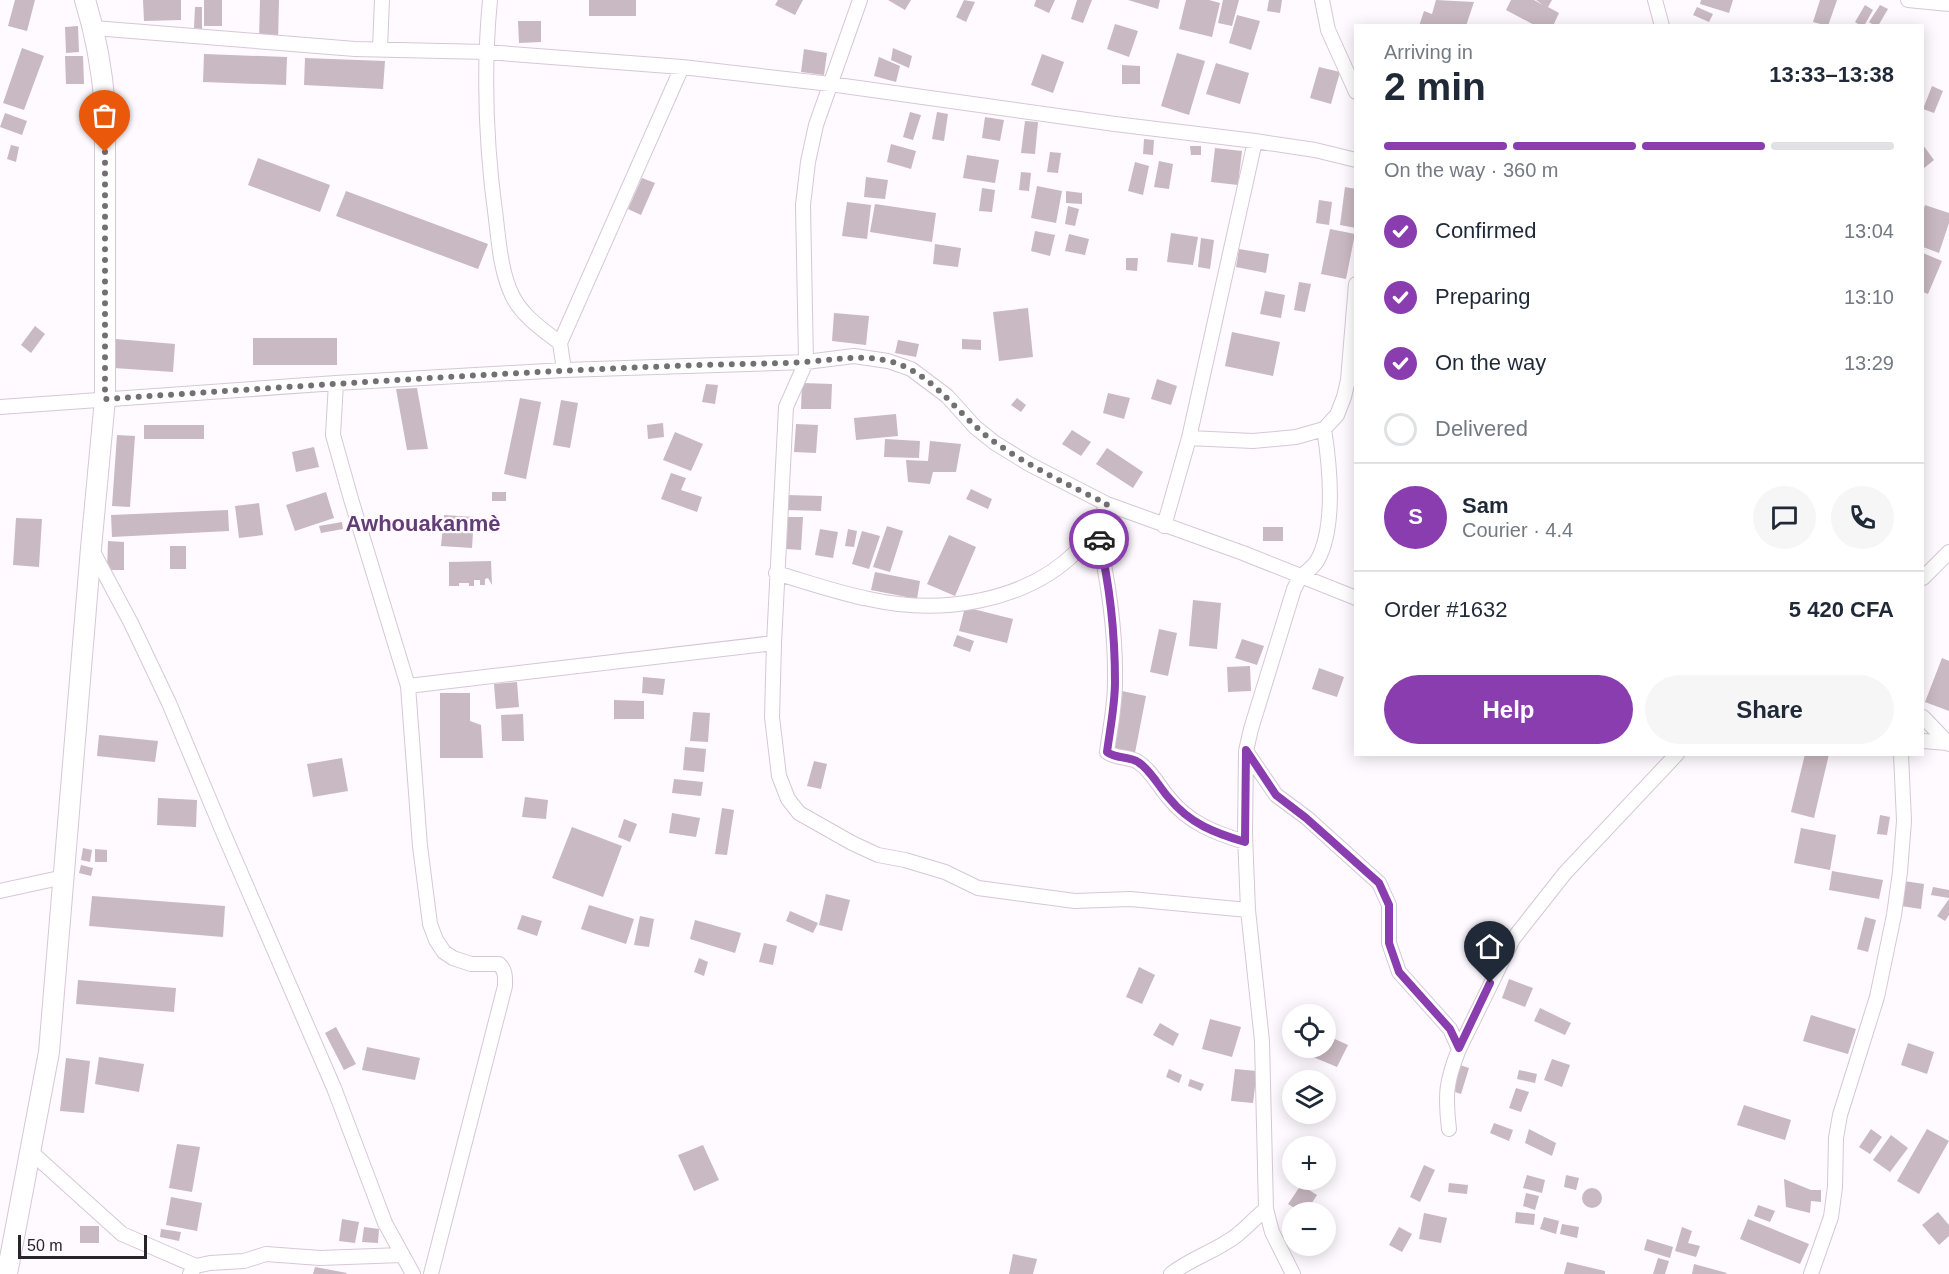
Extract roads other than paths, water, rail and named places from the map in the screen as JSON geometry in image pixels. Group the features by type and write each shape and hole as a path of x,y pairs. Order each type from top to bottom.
{"main road":[{"path":"7,1274 49,1052 105,399 105,107 94,28 85,0"}],"street":[{"path":"380,48 382,0"},
{"path":"490,0 486,52 488,129 500,256 512,296 531,321 560,343"},
{"path":"860,0 814,135 803,205 806,362 786,407 776,573 772,717 779,776 788,799 799,813 824,829 878,855 945,872 978,888 1075,901 1130,899 1248,910"},
{"path":"1322,0 1328,30 1354,88"},
{"path":"1655,0 1661,24"},
{"path":"1908,0 1949,4"},
{"path":"94,28 355,49 486,52 682,67 830,84 1255,141 1315,150 1354,160"},
{"path":"564,370 560,343 682,67"},
{"path":"1164,526 1189,438 1255,141"},
{"path":"1189,438 1253,441 1296,437 1324,429 1337,415 1344,397 1348,380 1354,308"},
{"path":"0,406 336,383 564,370 806,362 854,356 888,361 911,369 947,396 975,427 995,443 1029,464 1107,504 1243,553 1354,597"},
{"path":"336,383 333,435 408,686 420,846 430,924 444,952 453,958 471,964 499,964 504,969 505,975 505,986 430,1274"},
{"path":"1293,1274 1272,1232 1266,1209 1262,1041 1248,910 1245,842 1246,750 1289,602 1301,577 1311,570 1322,549 1326,528 1329,480 1324,429"},
{"path":"776,573 869,600 906,605 968,602 996,598 1027,586 1056,569 1078,550 1096,527 1107,504"},
{"path":"1096,527 1107,574 1114,646 1115,685 1107,752 1112,756 1137,761 1191,821 1221,835 1245,842"},
{"path":"91,548 131,623 169,703 334,1088 385,1223 412,1274"},
{"path":"1924,577 1949,552"},
{"path":"408,686 774,642"},
{"path":"1924,718 1948,744"},
{"path":"1924,741 1948,744"},
{"path":"1246,750 1276,795 1306,818 1379,883 1389,905 1389,943 1399,972 1450,1029 1459,1048"},
{"path":"1449,1130 1445,1100 1449,1074 1459,1048 1513,939 1565,873 1675,756"},
{"path":"1811,1274 1831,1217 1835,1187 1836,1138 1840,1115 1877,997 1894,915 1904,821 1901,756"},
{"path":"0,891 64,877"},
{"path":"31,1152 122,1234 193,1270 210,1263 244,1261 266,1254 320,1258 402,1255"},
{"path":"1171,1274 1183,1264 1213,1250 1237,1235 1266,1209"}],"district":[{"name":"Awhouakanmè","path":"423,523"}]}
